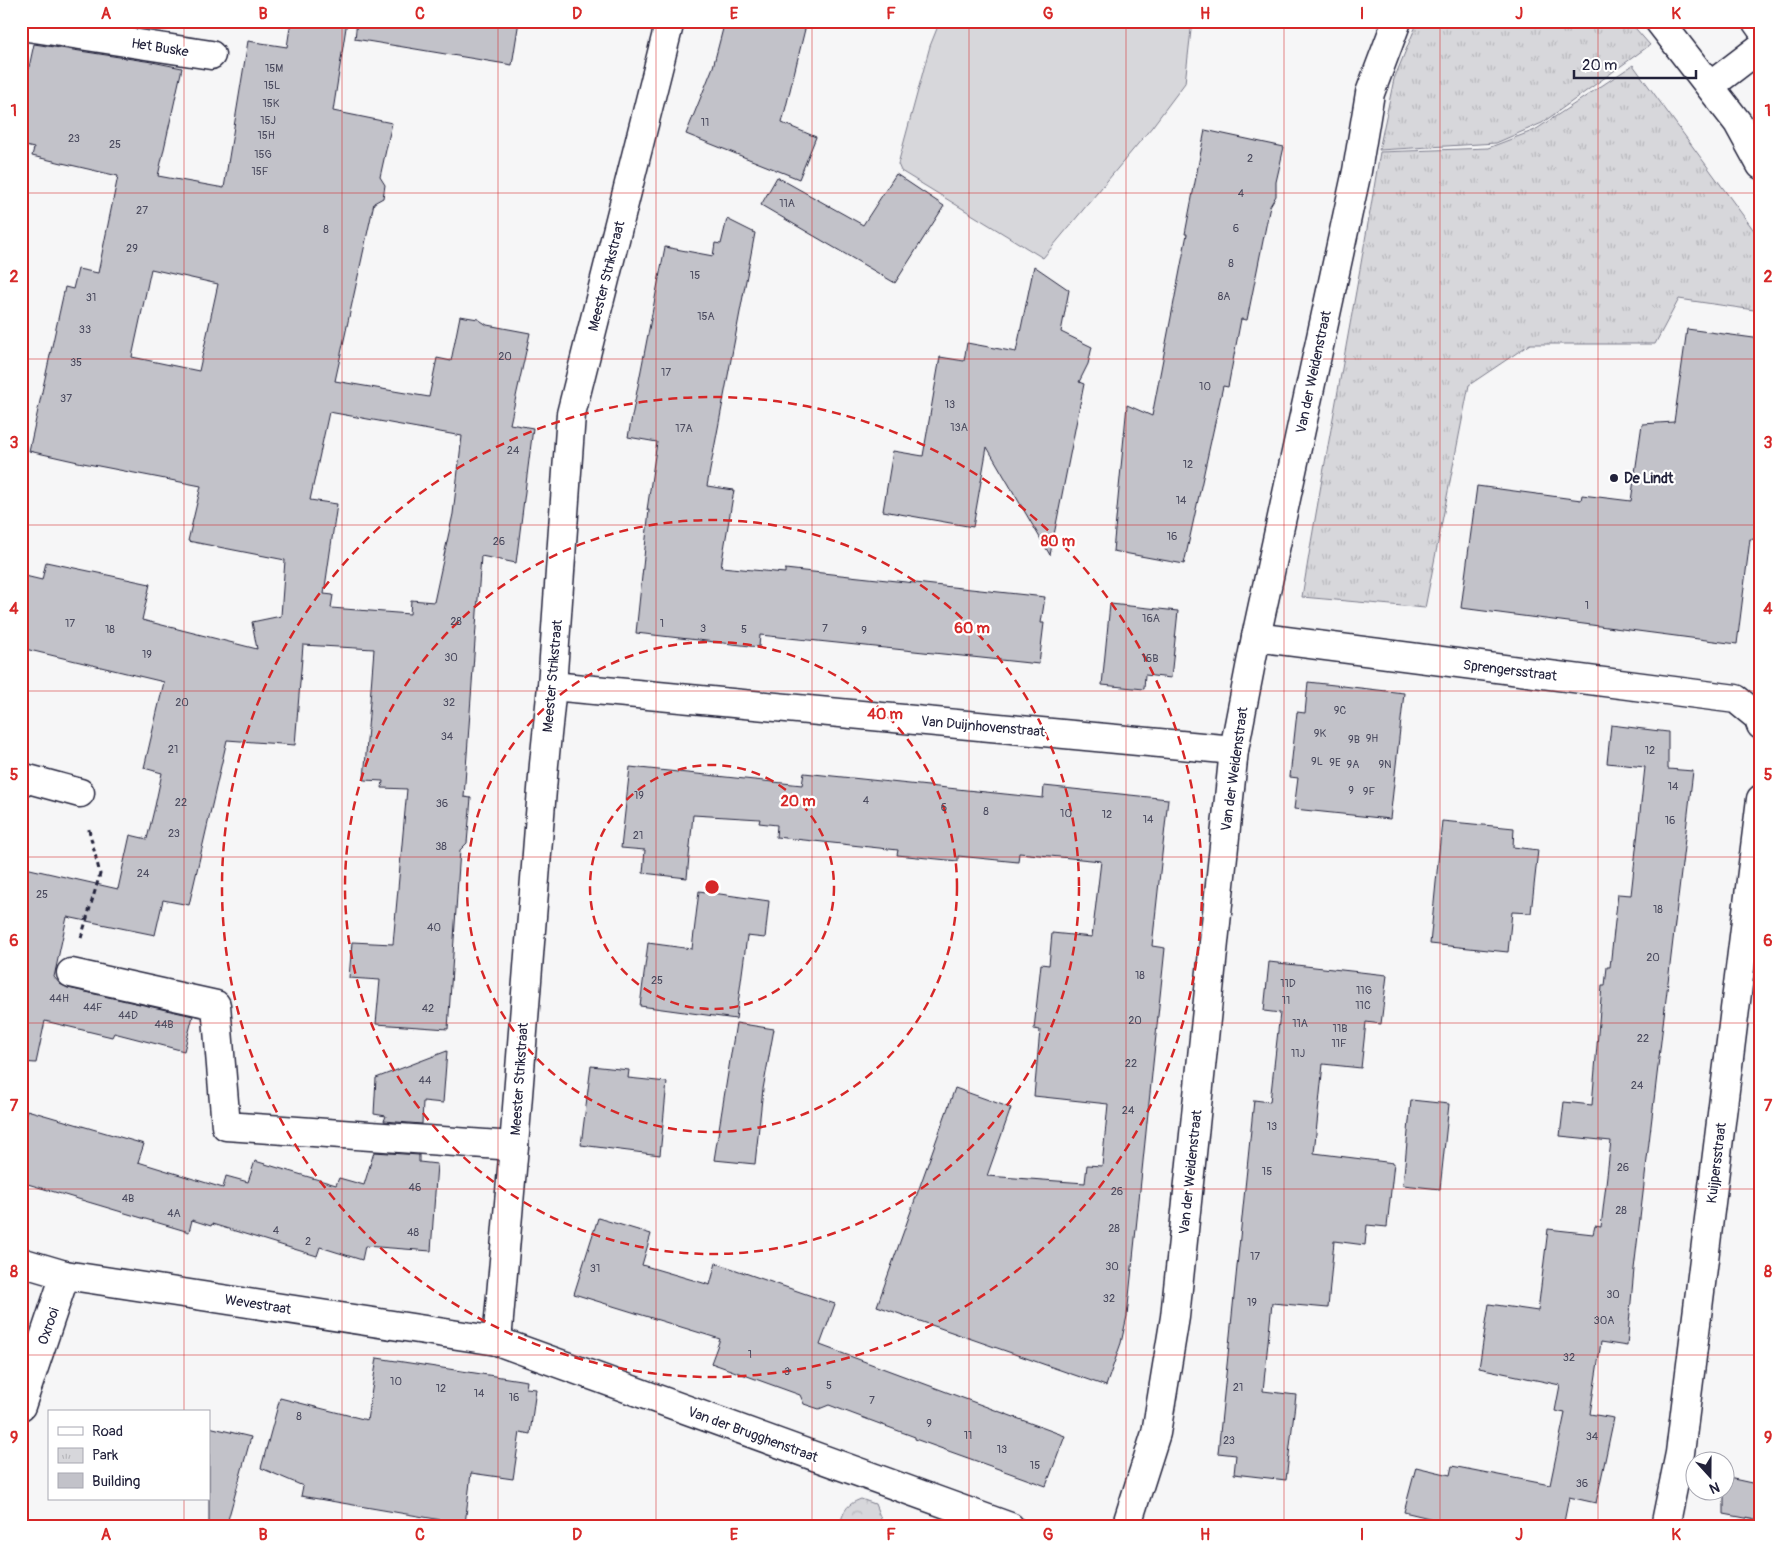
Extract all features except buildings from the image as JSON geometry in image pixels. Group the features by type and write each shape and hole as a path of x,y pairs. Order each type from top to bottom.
{"street":[{"name":"Meester Strikstraat","path":"496,1341 552,686 571,414 670,21"},
{"name":"Van der Weidenstraat","path":"1126,1527 1156,1433 1175,1317 1234,750 1256,637 1357,172 1370,93 1397,21"},
{"path":"1659,21 1738,123 1761,165"},
{"path":"1756,21 1761,28"},
{"name":"Het Buske","path":"21,26 211,55"},
{"path":"1710,86 1761,47"},
{"name":"Sprengersstraat","path":"1256,637 1736,698 1759,721"},
{"name":"Van Duijnhovenstraat","path":"552,686 1234,750"},
{"path":"21,777 80,793"},
{"name":"Kuijpersstraat","path":"1665,1527 1680,1453 1761,799"},
{"path":"71,973 216,1005 226,1126 514,1146"},
{"name":"Wevestraat","path":"21,1262 65,1275 496,1341"},
{"name":"Oxrooi","path":"21,1406 65,1275"},
{"name":"Van der Brugghenstraat","path":"496,1341 1010,1527"}],"path":[{"path":"71,973 100,874 80,793"}],"green space":[{"path":"940,21 1192,21 1185,83 1152,127 1043,258 901,171 898,164 930,46"},
{"path":"1418,21 1629,21 1650,45 1542,123 1496,143 1379,150 1394,79"},
{"path":"1633,65 1761,240 1761,311 1679,299 1655,344 1530,344 1469,385 1425,608 1302,597 1380,152 1488,148 1535,130"},
{"path":"861,1499 875,1504 881,1519 879,1527 839,1527 848,1506"}],"place":[{"name":"De Lindt","path":"1614,478"}]}
